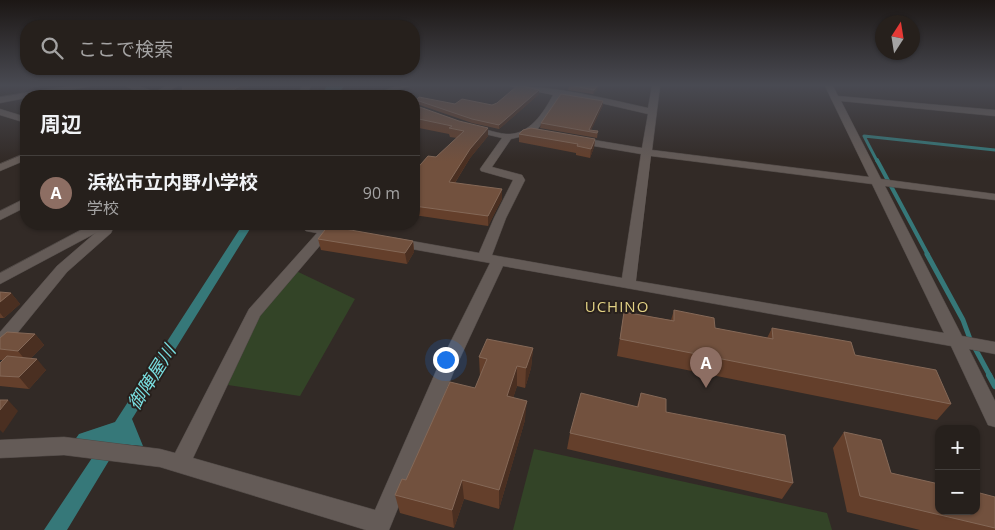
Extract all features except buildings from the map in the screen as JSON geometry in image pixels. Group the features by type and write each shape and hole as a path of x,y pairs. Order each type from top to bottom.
{"street":[{"path":"531,131 547,111"},
{"path":"628,284 652,112 647,111"},
{"path":"843,111 975,344 995,419"},
{"path":"971,111 995,114"},
{"path":"0,112 20,118"},
{"path":"464,126 508,137 531,131 548,135"},
{"path":"0,449 64,446 160,458 379,526 446,371 491,259 500,218 519,180 514,175 485,169 508,137"},
{"path":"566,138 647,152 995,197"},
{"path":"0,168 20,159"},
{"path":"0,216 20,206"},
{"path":"0,279 91,230"},
{"path":"0,343 62,269 107,230"},
{"path":"180,464 254,314 326,230 352,234"},
{"path":"378,239 975,344"}],"green space":[{"path":"292,269 355,299 300,396 228,385 252,317"},
{"path":"534,449 827,513 832,530 513,530"}],"water":[{"name":"御陣屋川","path":"239,230 249,230 132,419 143,446 119,444 67,530 44,530 102,443 74,441 79,434 115,422"}],"waterway":[{"path":"877,161 864,136 995,150"},
{"path":"877,160 928,255"},
{"path":"927,254 963,320 970,339 990,376"},
{"path":"989,375 995,386"}],"place":[{"name":"浜松市立内野小学校","path":"706,388"}],"district":[{"name":"UCHINO","path":"617,306"}]}
